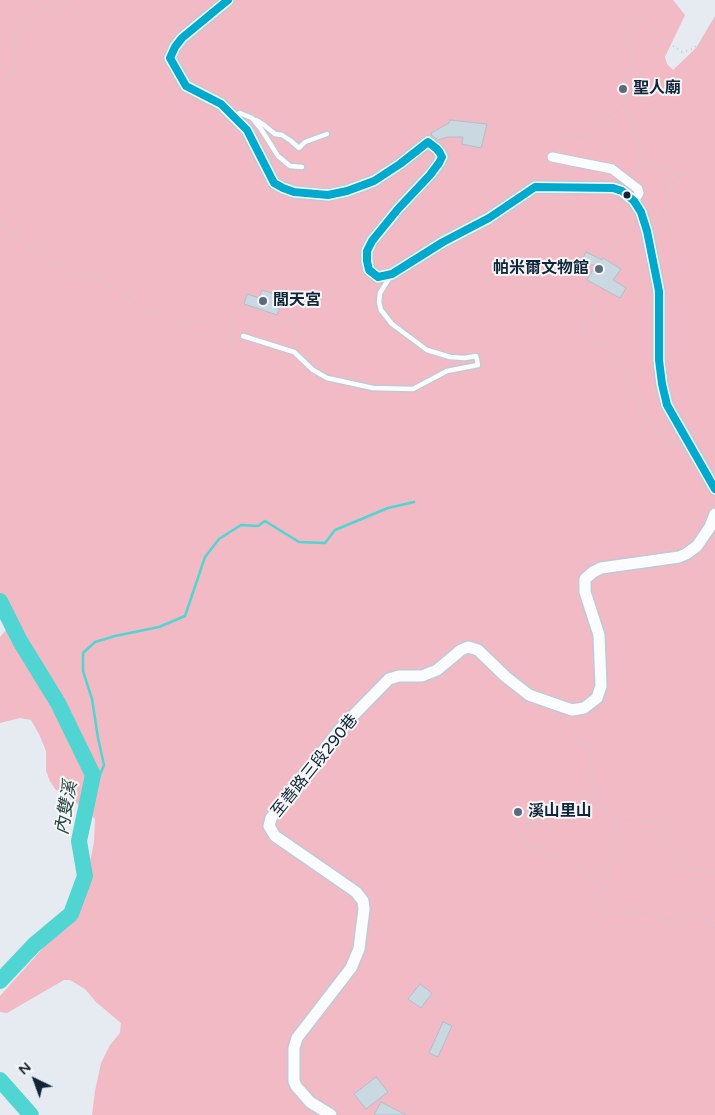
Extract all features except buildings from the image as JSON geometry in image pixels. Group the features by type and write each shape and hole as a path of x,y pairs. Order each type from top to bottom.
{"street":[{"path":"228,0 182,38 174,47 170,58 186,86 221,104 247,130 274,182 282,188 306,194 328,195 347,191 374,181 428,142 437,149 442,157 430,175 398,209 372,241 367,251 367,261 370,270 378,277 392,274 443,242 489,218 535,187 613,188 634,201 641,212 648,231 658,291 660,360 662,384 667,405 715,489"},
{"path":"552,157 612,169 638,189 634,201"},
{"name":"至善路三段290巷","path":"332,1115 310,1102 296,1086 294,1081 294,1048 297,1038 351,968 359,949 364,909 363,901 356,892 274,836 269,826 271,818 340,729 389,679 399,676 422,676 437,670 460,650 468,646 478,650 506,677 529,694 572,710 584,708 597,698 601,686 599,635 585,592 585,579 601,568 679,557 686,554 697,546 710,527 715,514"}],"lane":[{"path":"234,116 240,113 252,118 275,134 282,135 299,148 306,142 327,134"},
{"path":"252,118 261,128 278,156 290,166 302,166"},
{"path":"243,336 294,352 313,370 327,378 372,388 413,389 447,371 478,365 476,356 466,358 450,357 427,350 392,324 381,310 379,302 380,293 392,274"}],"path":[{"path":"0,83 11,75 15,40 19,29 38,10 70,0"},
{"path":"628,181 640,160 636,134 631,119 624,107 626,82 630,65 627,29 631,20 647,18"},
{"path":"669,43 682,52 692,49 715,34"},
{"path":"552,157 553,148 562,138 572,136 584,137 583,126 624,107"},
{"path":"640,160 659,163 667,170 676,172 679,176"},
{"path":"687,440 678,445 663,437 650,424 639,407 637,388 631,376 599,344 579,333 581,327 593,313 594,294 584,279 589,270 634,226 644,222 652,223 660,219 668,197 664,188 666,184 678,180 679,176 684,174 690,177"},
{"path":"0,222 10,232 20,236 29,246 60,268 65,267 89,279 98,280 124,292 144,313 158,313 195,333 214,334 232,342 234,339 240,339 243,336"},
{"path":"234,339 227,335 239,305"},
{"path":"249,311 286,322 287,319 291,320 300,334 294,352"},
{"path":"550,702 548,712 572,724 577,740 583,741 590,747 588,755 596,804 618,820 657,821 680,866 715,870"},
{"path":"519,813 528,823 542,828 577,814 585,806 594,788"},
{"path":"618,820 611,834 613,852 610,858 609,875 598,897 604,914 631,912 658,915 674,921 707,916 715,928"},
{"path":"528,823 522,835 526,847 541,848 569,867 605,885"}],"shaded area":[{"path":"0,0 673,0 685,15 665,57 667,64 673,70 696,48 715,16 715,1115 92,1115 101,1063 110,1045 120,1033 121,1023 96,1002 85,989 70,980 64,980 7,1013 0,1012 0,996 69,919 85,887 94,842 95,819 85,809 55,789 46,771 46,751 31,720 20,718 0,723 0,637 14,621 11,611 0,593"}],"waterway":[{"path":"85,810 104,765 92,699 83,671 83,653 95,642 159,627 185,616 205,557 219,539 241,525 258,526 265,521 299,542 325,543 335,530 388,508 414,502"},
{"name":"內雙溪","path":"0,601 20,641 58,703 93,775 79,841 85,876 71,914 34,945 0,981"},
{"name":"內雙溪","path":"0,1080 31,1115"}],"transit line":[{"path":"228,0 182,38 170,58 186,86 221,104 247,130 274,183 294,192 328,195 347,191 374,181 428,142 440,153 442,157 430,175 398,209 372,241 367,251 367,261 369,270 378,277 392,274 443,242 489,218 535,187 613,188 622,191 634,201 641,212 647,231 659,291 659,360 667,405 715,489"}],"place":[{"name":"聖人廟","path":"623,89"},
{"name":"帕米爾文物館","path":"599,269"},
{"name":"閭天宮","path":"263,301"},
{"name":"溪山里山","path":"518,812"}]}
